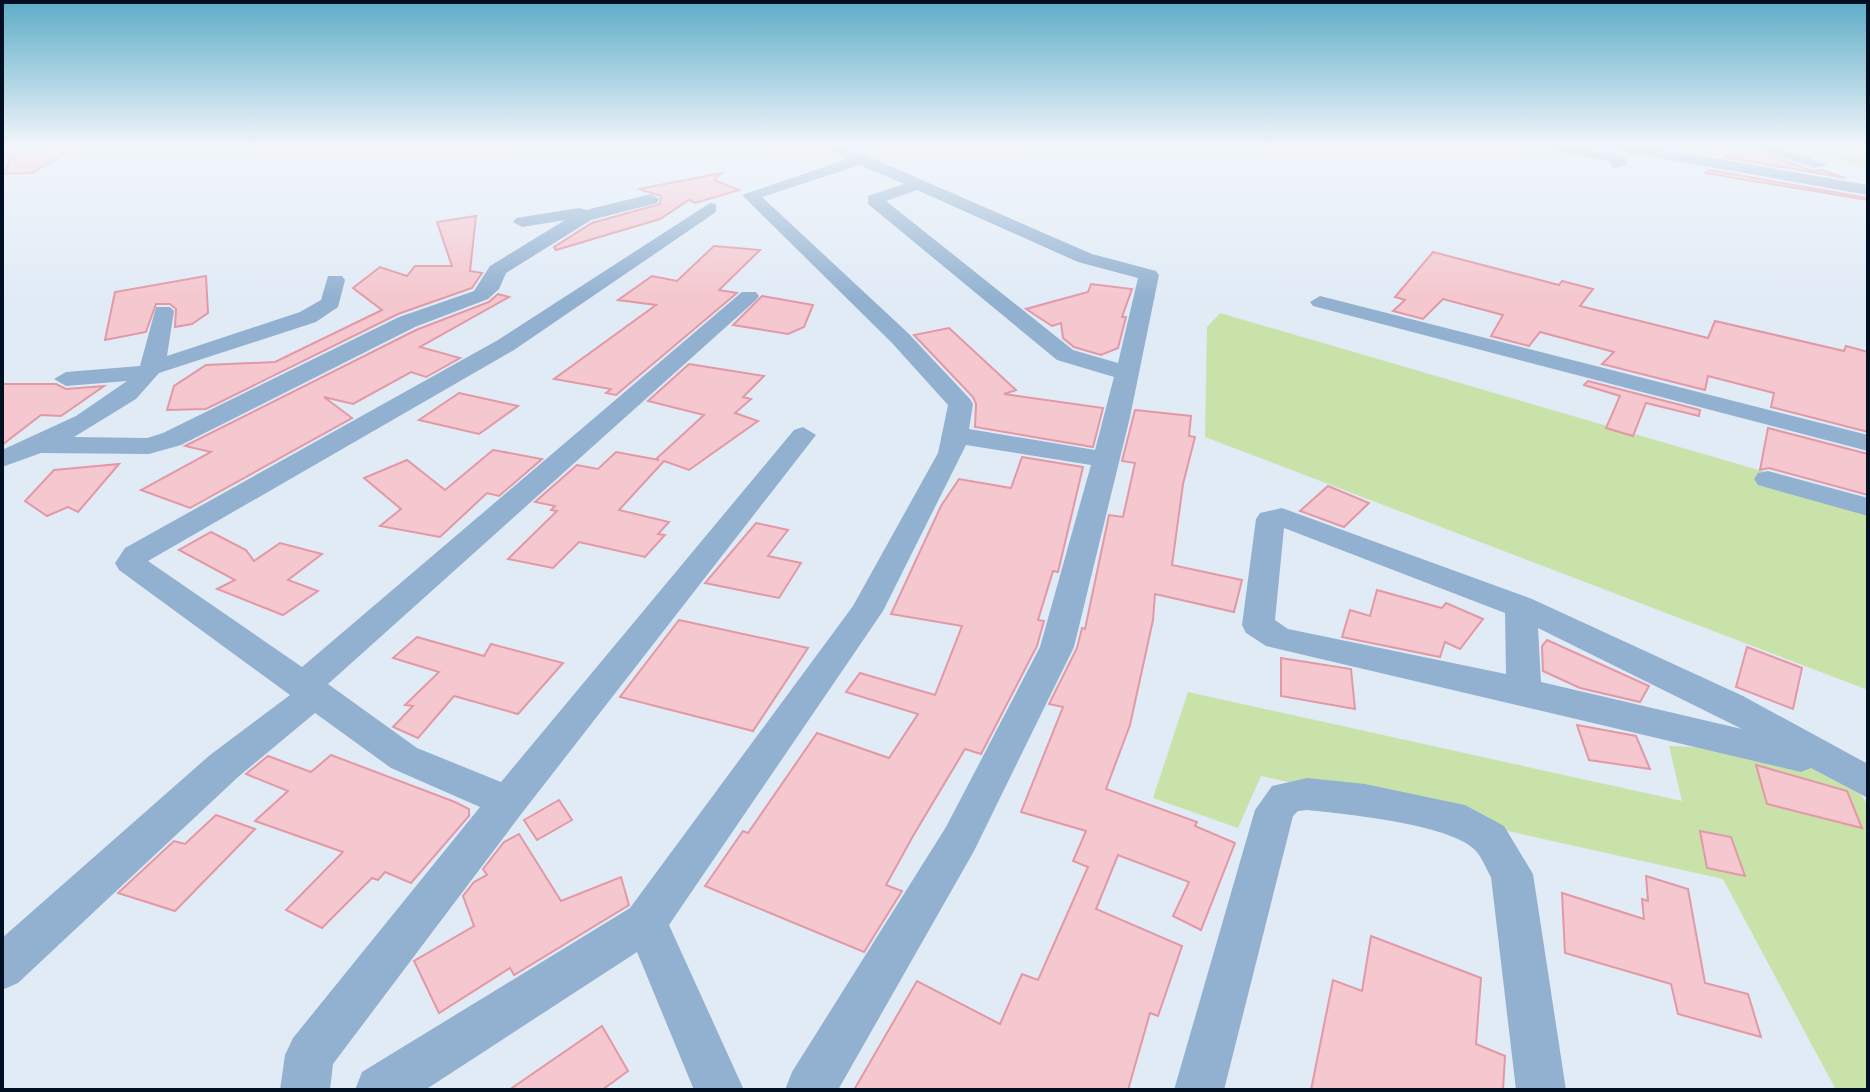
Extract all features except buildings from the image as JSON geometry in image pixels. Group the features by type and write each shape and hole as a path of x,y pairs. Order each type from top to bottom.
{"street":[{"path":"380,1090 646,922 867,611 951,453 961,404 900,338 751,196"},
{"path":"885,196 874,200 1065,355 1127,373"},
{"path":"810,1090 960,839 1057,647 1106,460 1149,275 1085,258 946,196"},
{"path":"522,222 651,199"},
{"path":"508,802 404,758 130,563 136,555 506,345 710,208"},
{"path":"41,445 149,446 172,439 407,322 481,295 489,289 497,270 585,216 601,210"},
{"path":"66,379 149,370 308,317 331,303 335,280"},
{"path":"2,968 749,296"},
{"path":"1320,302 1868,443"},
{"path":"2,459 41,445 79,426 149,370 163,311"},
{"path":"305,1090 310,1055 508,802 803,435"},
{"path":"955,435 1106,460"},
{"path":"1768,479 1868,507"},
{"path":"1282,517 1521,607 1730,705 1853,774 1524,691 1278,638 1258,625 1270,519 1282,517"},
{"path":"1521,607 1524,691"},
{"path":"1199,1090 1275,810 1286,797 1307,794 1365,800 1465,822 1490,838 1512,874 1541,1090"},
{"path":"646,922 719,1090"}],"green space":[{"path":"1220,313 1868,502 1868,690 1205,437 1207,327"},
{"path":"1188,692 1682,801 1669,746 1747,752 1806,765 1832,775 1853,788 1868,805 1868,1090 1836,1090 1723,879 1261,776 1238,828 1153,798"}]}
